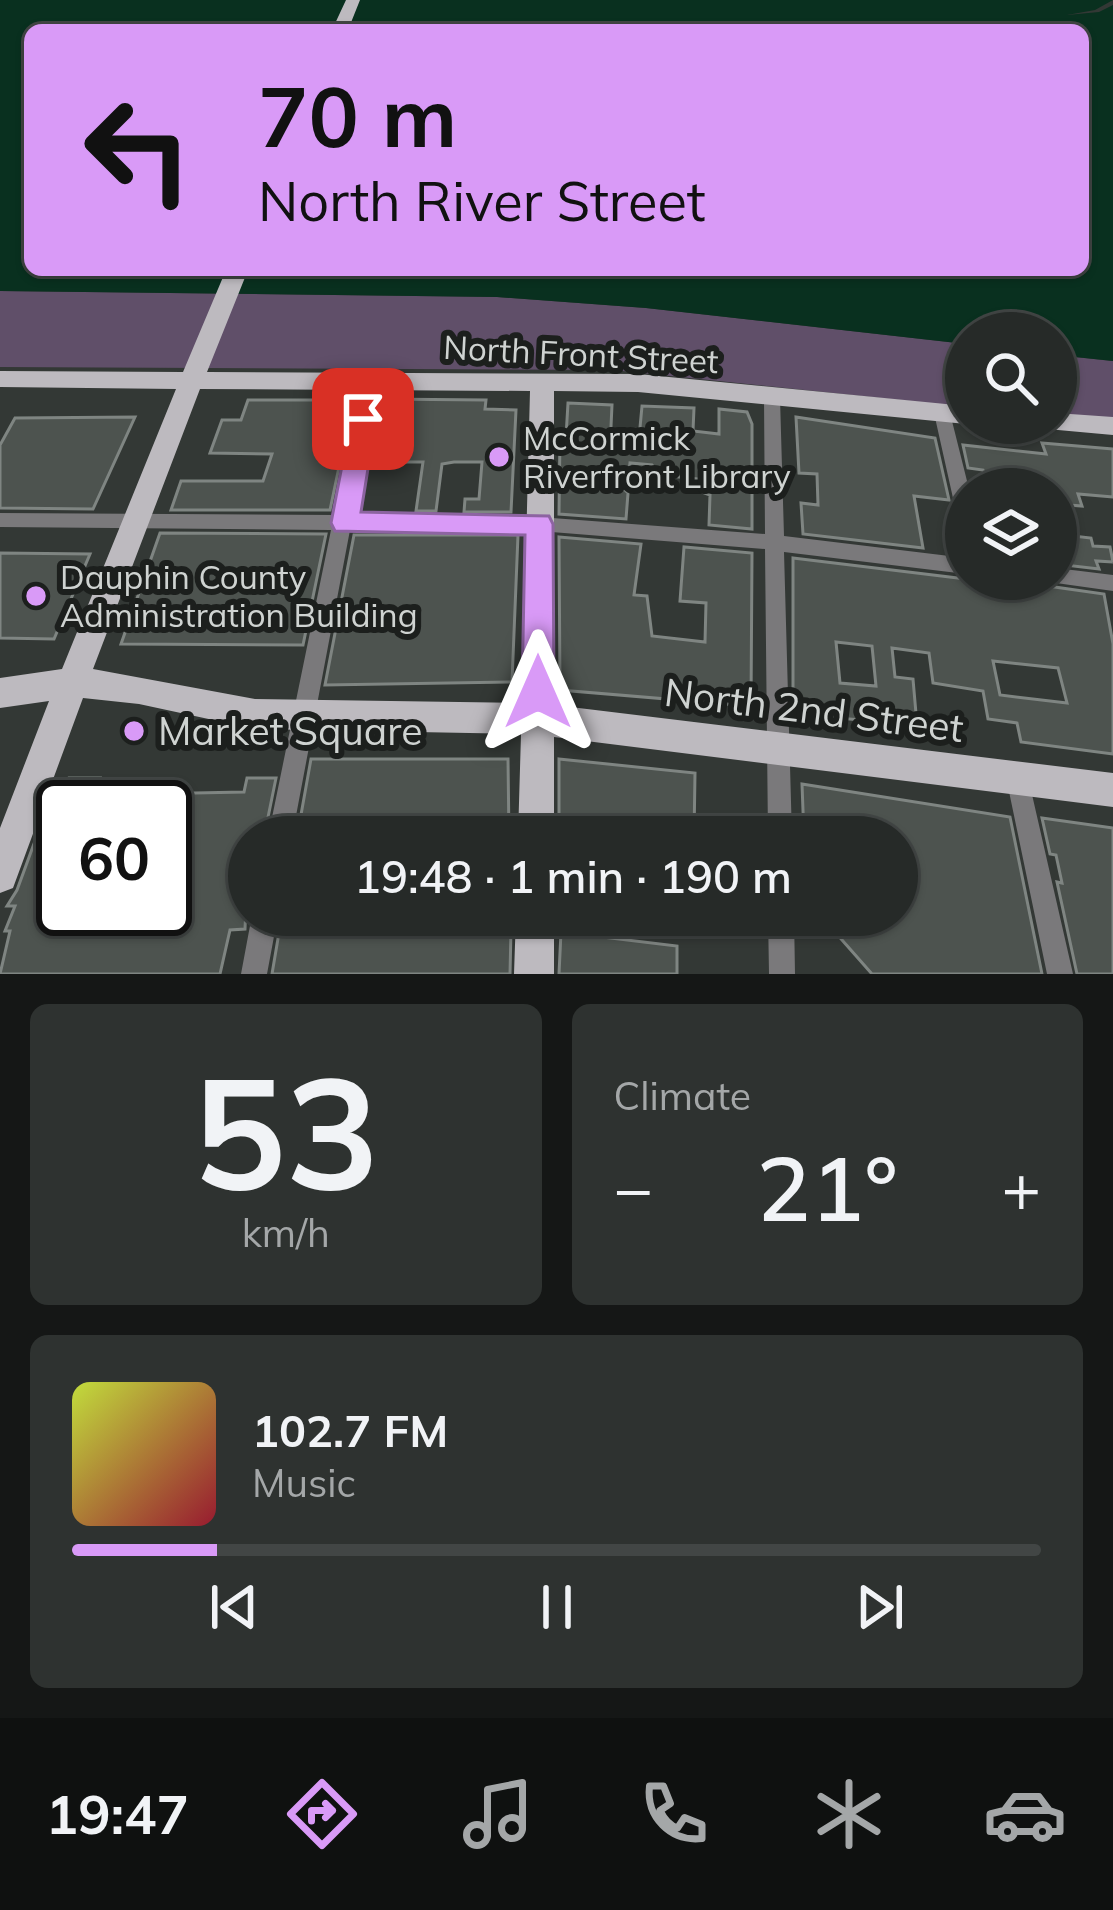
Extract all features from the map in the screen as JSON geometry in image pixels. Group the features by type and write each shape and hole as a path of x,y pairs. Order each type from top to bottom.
{"main road":[{"path":"0,875 133,522 234,276"},
{"name":"North Front Street","path":"0,379 638,383 945,413"},
{"path":"536,816 542,381"},
{"path":"1077,423 1113,426"},
{"name":"North 2nd Street","path":"0,693 75,682 139,689 255,714 538,719 1113,790"},
{"path":"534,974 535,936"}],"street":[{"path":"284,816 370,380"},
{"path":"772,398 780,816"},
{"path":"0,520 539,524 775,543 945,563"},
{"path":"1077,579 1113,583"},
{"path":"1017,777 1060,974"},
{"path":"254,974 261,936"},
{"path":"781,936 782,974"}],"shaded area":[{"path":"0,0 1113,0 1095,10 1067,15 1099,12 1113,5 1113,361 1077,357 1077,312 945,312 945,342 646,308 497,297 0,291"},
{"path":"0,291 497,297 646,308 945,342 945,405 613,370 0,367"},
{"path":"1077,357 1113,361 1113,421 1077,418"}],"building":[{"path":"379,399 486,400 485,409 516,410 511,512 464,512 465,499 479,499 482,462 442,464 436,511 416,511 423,462 401,462 402,455 372,455"},
{"path":"248,400 353,400 330,510 171,510 181,481 263,481 272,454 210,453 222,420 241,420"},
{"path":"568,403 612,405 610,448 638,449 642,406 694,408 693,431 719,434 719,409 747,412 752,424 752,529 709,525 710,495 699,491 699,479 660,475 652,465 630,463 629,473 608,473 628,493 626,519 559,514 560,437 566,437"},
{"path":"135,417 93,509 0,508 0,445 15,418"},
{"path":"796,417 935,438 945,500 914,496 923,548 803,534 801,503 818,505 817,474 799,473"},
{"path":"1042,444 1113,449 1113,497 1078,494 1082,506 1077,506 1077,468 968,468 963,445 1046,454"},
{"path":"160,533 326,534 303,645 121,644"},
{"path":"354,535 518,535 512,682 325,685"},
{"path":"1077,536 1091,538 1093,546 1110,547 1113,562 1096,561 1099,569 1077,566"},
{"path":"559,537 641,544 634,595 647,596 652,636 705,642 706,603 680,601 684,547 752,553 751,706 560,690"},
{"name":"Dauphin County Administration Building","path":"0,553 90,554 54,639 0,638"},
{"path":"793,558 945,576 945,600 1077,600 1077,590 1104,594 1113,644 1113,754 1021,742 1017,723 988,719 983,691 933,683 929,653 892,648 895,677 913,679 917,725 793,714","holes":["836,642 872,646 876,686 840,683","993,661 1058,668 1067,703 1000,695"]},
{"path":"311,759 508,759 509,816 301,816"},
{"path":"559,759 695,773 694,816 559,816"},
{"path":"247,778 276,778 268,816 228,816 229,936 220,974 0,974 10,931 5,931 15,906 7,906 36,838 36,936 192,936 192,793 244,792"},
{"path":"802,784 1010,817 1042,974 872,974 839,936 918,936 918,816 803,816"},
{"path":"1042,818 1113,828 1113,974 1077,974 1057,882 1062,883 1056,855 1050,854"},
{"path":"278,936 511,936 510,974 272,974"},
{"path":"561,936 677,946 677,974 559,974"}],"place":[{"name":"McCormick Riverfront Library","path":"499,457"},
{"name":"Dauphin County Administration Building","path":"36,596"},
{"name":"Market Square","path":"134,731"}],"route":[{"path":"363,419 345,523 539,524 538,692"}]}
